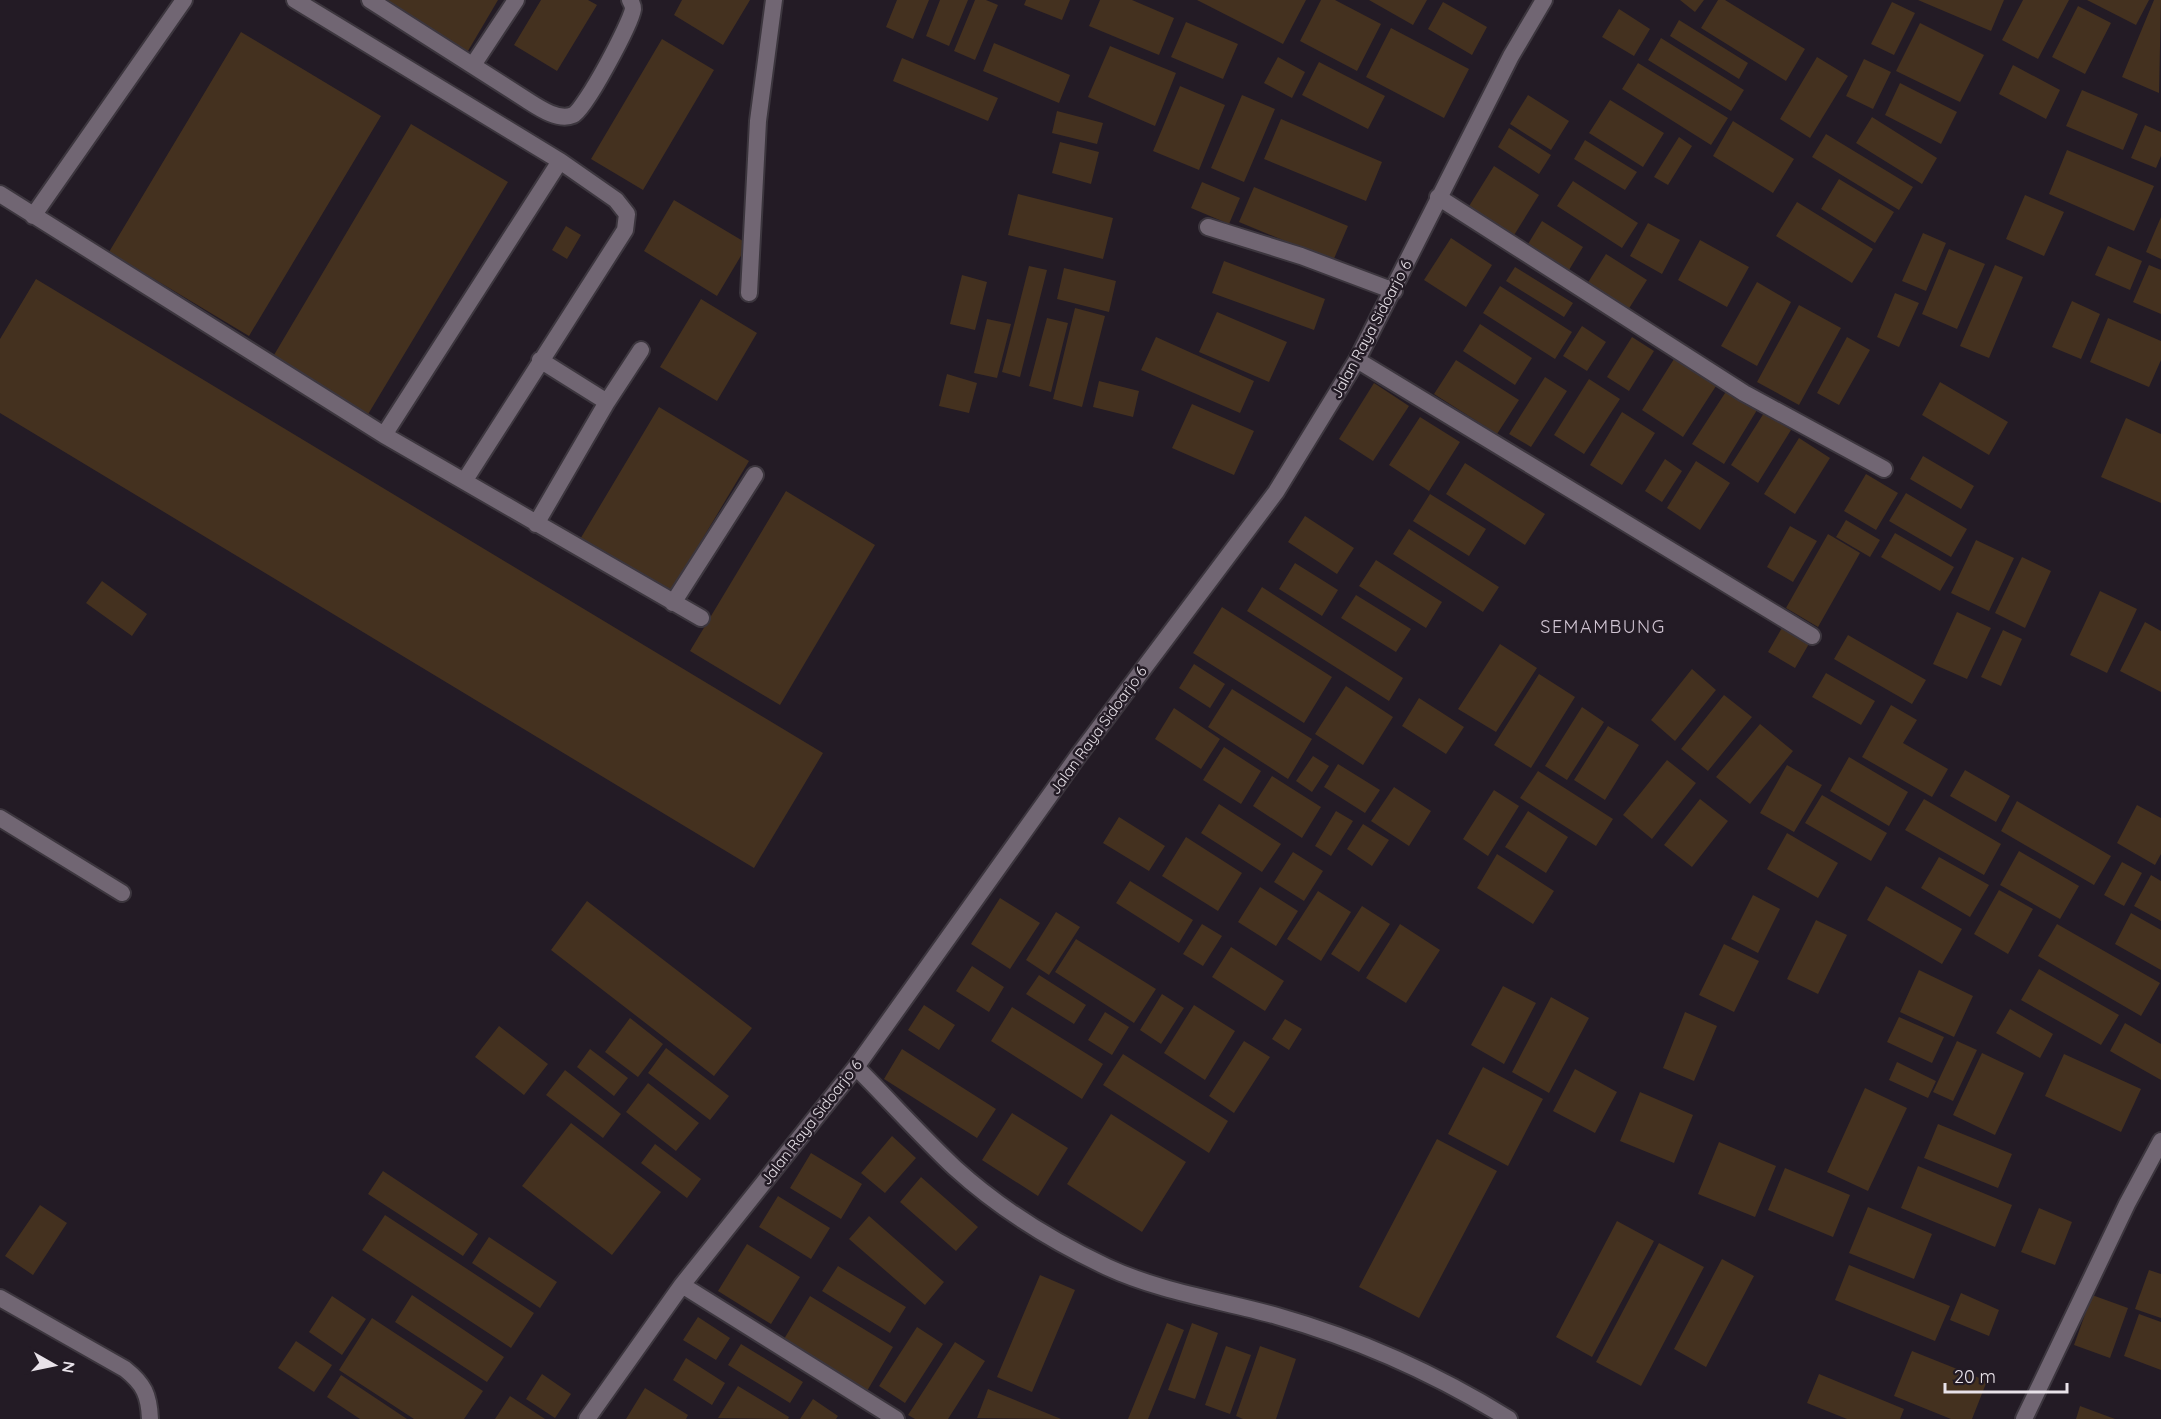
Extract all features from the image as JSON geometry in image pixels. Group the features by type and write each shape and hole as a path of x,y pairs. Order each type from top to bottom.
{"street":[{"path":"33,216 184,0"},
{"path":"295,0 560,161 624,207 627,221 625,230 465,480"},
{"path":"369,0 546,111 556,115 572,116 583,106 621,39 632,11 630,0"},
{"path":"473,65 516,0"},
{"path":"749,293 758,121 774,0"},
{"name":"Jalan Raya Sidoarjo 6","path":"588,1419 682,1285 856,1067 1078,756 1276,492 1357,360 1394,291 1438,197 1544,0"},
{"path":"384,435 560,161"},
{"path":"0,194 384,435 701,618"},
{"path":"1438,197 1744,393 1884,469"},
{"path":"1208,226 1301,256 1394,291"},
{"path":"536,524 607,402 642,350"},
{"path":"540,360 607,402"},
{"path":"1357,360 1812,636"},
{"path":"673,603 755,475"},
{"path":"0,818 122,893"},
{"path":"856,1067 956,1169 1028,1223 1108,1267 1170,1290 1279,1316 1374,1350 1461,1389 1509,1419"},
{"path":"2024,1419 2127,1204 2161,1142"},
{"path":"682,1285 896,1419"},
{"path":"0,1298 98,1352 141,1382 150,1403 150,1419"}],"building":[{"path":"372,0 498,0 465,56"},
{"path":"541,0 588,0 597,5 557,71 514,45"},
{"path":"682,0 750,0 723,45 674,15"},
{"path":"897,0 929,0 913,39 886,27"},
{"path":"940,0 968,0 949,46 926,36"},
{"path":"975,0 986,0 998,5 975,60 954,51"},
{"path":"1026,0 1070,0 1062,20 1024,5"},
{"path":"1100,0 1132,0 1174,18 1159,55 1089,26"},
{"path":"1197,0 1306,0 1283,44"},
{"path":"1321,0 1335,0 1381,24 1357,71 1300,41"},
{"path":"1369,0 1427,0 1413,25"},
{"path":"1680,0 1704,0 1695,12"},
{"path":"1718,0 1725,0 1805,49 1786,81 1701,28"},
{"path":"1918,0 2004,0 1991,31"},
{"path":"2023,0 2069,0 2038,59 2002,40"},
{"path":"2087,0 2149,0 2136,25"},
{"path":"2154,0 2161,0 2159,93 2122,77"},
{"path":"1443,2 1487,27 1472,55 1428,29"},
{"path":"1892,2 1915,13 1894,55 1871,44"},
{"path":"2078,6 2111,23 2085,74 2052,57"},
{"path":"1619,9 1650,29 1634,56 1602,37"},
{"path":"1679,20 1748,63 1739,79 1670,36"},
{"path":"1186,22 1238,44 1223,79 1171,57"},
{"path":"1920,23 1984,55 1960,102 1896,71"},
{"path":"1391,28 1469,69 1444,118 1366,77"},
{"path":"241,32 381,116 249,336 109,252"},
{"path":"1661,38 1744,90 1731,111 1648,60"},
{"path":"662,39 714,70 643,190 591,159"},
{"path":"994,43 1070,75 1059,103 983,71"},
{"path":"1110,46 1176,73 1155,126 1088,97"},
{"path":"1278,57 1305,72 1292,98 1264,83"},
{"path":"1817,57 1848,76 1810,138 1780,119"},
{"path":"902,58 998,98 988,121 893,81"},
{"path":"1864,59 1891,72 1873,109 1846,96"},
{"path":"1319,62 1385,96 1368,129 1302,95"},
{"path":"1638,63 1728,118 1711,145 1622,89"},
{"path":"2013,65 2060,90 2046,119 1999,94"},
{"path":"1900,83 1957,112 1941,144 1885,115"},
{"path":"1180,86 1225,105 1199,170 1153,151"},
{"path":"2082,90 2138,114 2123,150 2066,126"},
{"path":"1242,95 1275,109 1244,182 1211,168"},
{"path":"1528,95 1569,121 1551,150 1510,124"},
{"path":"1610,100 1664,133 1643,167 1589,133"},
{"path":"1057,111 1103,123 1097,144 1052,133"},
{"path":"1872,117 1937,158 1922,184 1856,143"},
{"path":"1281,119 1382,162 1366,201 1264,159"},
{"path":"1733,121 1794,159 1773,193 1713,156"},
{"path":"411,124 508,182 367,416 274,355"},
{"path":"2145,125 2161,132 2161,156 2156,168 2131,158"},
{"path":"1509,128 1551,155 1539,174 1498,147"},
{"path":"1826,134 1913,187 1899,210 1812,157"},
{"path":"1679,137 1692,146 1668,185 1654,177"},
{"path":"1585,140 1637,172 1625,190 1574,159"},
{"path":"1060,142 1099,152 1091,184 1052,173"},
{"path":"2067,150 2154,186 2134,231 2049,194"},
{"path":"1494,166 1539,195 1511,240 1466,211"},
{"path":"1839,179 1894,212 1875,243 1821,209"},
{"path":"1573,181 1638,223 1622,248 1557,206"},
{"path":"1202,182 1240,198 1229,224 1191,208"},
{"path":"1254,187 1348,226 1333,261 1239,222"},
{"path":"1018,194 1113,218 1103,259 1008,235"},
{"path":"2025,195 2064,212 2044,256 2006,239"},
{"path":"674,200 748,244 717,296 644,251"},
{"path":"1797,202 1873,249 1852,283 1776,236"},
{"path":"2161,217 2161,259 2146,252"},
{"path":"1542,221 1583,247 1569,270 1528,244"},
{"path":"1648,223 1680,240 1662,274 1630,256"},
{"path":"566,226 581,235 567,259 552,250"},
{"path":"1923,233 1946,243 1926,291 1902,281"},
{"path":"1451,238 1492,265 1466,307 1424,280"},
{"path":"1700,240 1749,267 1727,307 1678,280"},
{"path":"2108,246 2142,261 2130,290 2095,275"},
{"path":"1949,249 1985,264 1957,329 1922,314"},
{"path":"1606,254 1647,280 1628,310 1587,284"},
{"path":"1224,261 1325,299 1314,330 1212,293"},
{"path":"1995,265 2023,277 1989,358 1960,346"},
{"path":"2149,265 2161,270 2161,314 2133,302"},
{"path":"1029,266 1047,270 1020,377 1002,372"},
{"path":"1515,267 1573,303 1564,317 1506,281"},
{"path":"1064,268 1116,281 1109,312 1057,299"},
{"path":"962,275 987,282 975,330 950,324"},
{"path":"36,279 823,753 754,868 0,413 0,339"},
{"path":"1757,282 1791,302 1757,366 1721,346"},
{"path":"1500,286 1572,332 1555,359 1483,313"},
{"path":"1895,293 1919,303 1899,347 1877,337"},
{"path":"701,299 757,333 717,401 660,367"},
{"path":"2072,301 2100,314 2081,359 2052,347"},
{"path":"1799,305 1841,328 1799,405 1757,382"},
{"path":"1075,308 1105,316 1082,407 1053,399"},
{"path":"1217,312 1287,342 1269,382 1199,352"},
{"path":"1047,318 1068,323 1051,392 1029,386"},
{"path":"2108,318 2161,341 2161,360 2149,387 2090,362"},
{"path":"987,319 1011,324 997,378 974,373"},
{"path":"1480,324 1532,358 1515,385 1463,351"},
{"path":"1582,326 1606,342 1587,371 1563,356"},
{"path":"1156,337 1254,381 1240,413 1141,370"},
{"path":"1632,337 1654,351 1629,391 1607,377"},
{"path":"1847,337 1870,350 1839,405 1817,393"},
{"path":"1674,359 1716,386 1683,437 1642,410"},
{"path":"1456,360 1519,400 1497,434 1434,394"},
{"path":"947,374 977,383 969,413 939,406"},
{"path":"1545,377 1567,391 1531,447 1509,434"},
{"path":"1589,379 1620,399 1584,454 1554,435"},
{"path":"1099,381 1139,391 1133,417 1093,407"},
{"path":"1940,382 2008,422 1989,455 1922,415"},
{"path":"1374,383 1409,406 1373,461 1339,439"},
{"path":"1727,390 1757,410 1724,464 1692,444"},
{"path":"1192,404 1254,431 1234,475 1172,448"},
{"path":"659,407 749,461 669,595 579,541"},
{"path":"1622,412 1655,433 1622,485 1590,465"},
{"path":"1764,413 1791,430 1758,483 1731,465"},
{"path":"1420,417 1460,442 1429,491 1389,465"},
{"path":"2126,418 2161,434 2161,503 2101,477"},
{"path":"1799,438 1830,458 1795,514 1764,494"},
{"path":"1923,456 1974,486 1961,509 1910,479"},
{"path":"1665,459 1682,471 1662,502 1645,491"},
{"path":"1696,461 1730,483 1700,530 1667,508"},
{"path":"1465,463 1545,514 1525,545 1446,494"},
{"path":"1866,474 1898,493 1876,530 1844,511"},
{"path":"786,491 875,545 780,705 690,651"},
{"path":"1906,493 1967,529 1951,557 1889,521"},
{"path":"1430,494 1486,529 1469,556 1413,521"},
{"path":"1305,516 1354,548 1337,574 1288,542"},
{"path":"1846,520 1880,540 1870,557 1836,537"},
{"path":"1790,526 1817,541 1793,582 1767,567"},
{"path":"1409,529 1499,587 1483,612 1393,554"},
{"path":"1895,533 1954,567 1940,591 1881,557"},
{"path":"1828,534 1860,553 1818,627 1786,608"},
{"path":"1976,540 2014,558 1989,611 1951,593"},
{"path":"2022,557 2051,571 2025,628 1995,613"},
{"path":"1376,560 1442,602 1426,628 1359,586"},
{"path":"1295,563 1338,590 1322,616 1279,589"},
{"path":"102,581 147,614 132,636 86,603"},
{"path":"1262,587 1403,678 1389,701 1247,611"},
{"path":"2100,591 2137,609 2107,673 2070,655"},
{"path":"1356,595 1411,629 1396,652 1341,618"},
{"path":"1222,607 1332,677 1304,723 1193,653"},
{"path":"1957,612 1991,628 1967,679 1933,664"},
{"path":"2145,622 2161,631 2161,692 2120,671"},
{"path":"1783,626 1810,642 1795,668 1768,652"},
{"path":"2003,630 2022,639 2001,686 1981,677"},
{"path":"1848,635 1926,680 1912,704 1834,659"},
{"path":"1500,644 1537,668 1496,732 1458,709"},
{"path":"1194,664 1225,684 1210,708 1179,688"},
{"path":"1692,669 1716,690 1675,741 1651,720"},
{"path":"1826,673 1875,701 1861,725 1812,697"},
{"path":"1539,674 1575,697 1531,768 1494,745"},
{"path":"1346,686 1393,717 1363,765 1315,734"},
{"path":"1232,689 1312,739 1288,779 1208,727"},
{"path":"1724,695 1752,717 1708,771 1681,749"},
{"path":"1419,698 1464,727 1446,754 1402,726"},
{"path":"1891,705 1917,720 1903,743 1948,769 1932,797 1862,757"},
{"path":"1582,707 1604,722 1567,780 1545,766"},
{"path":"1174,708 1220,739 1201,769 1155,739"},
{"path":"1760,724 1793,751 1750,804 1716,777"},
{"path":"1608,726 1639,745 1605,800 1574,780"},
{"path":"1224,747 1261,771 1241,804 1203,780"},
{"path":"1313,756 1329,766 1312,792 1296,781"},
{"path":"1849,757 1908,792 1889,826 1830,791"},
{"path":"1667,760 1696,783 1652,839 1623,815"},
{"path":"1338,764 1380,790 1365,813 1324,787"},
{"path":"1787,765 1822,785 1794,832 1760,813"},
{"path":"1965,770 2010,796 1996,822 1950,796"},
{"path":"1538,771 1613,819 1596,846 1520,798"},
{"path":"1272,776 1321,807 1302,838 1253,806"},
{"path":"1394,787 1431,811 1409,846 1371,821"},
{"path":"1494,790 1519,806 1488,856 1463,839"},
{"path":"1822,795 1887,833 1871,861 1805,823"},
{"path":"1700,799 1728,821 1692,867 1664,845"},
{"path":"1924,799 2001,844 1984,875 1905,830"},
{"path":"2017,801 2111,856 2094,885 2001,831"},
{"path":"1219,804 1281,844 1262,872 1201,833"},
{"path":"2137,805 2161,818 2161,854 2155,865 2117,843"},
{"path":"1336,811 1353,821 1331,856 1315,846"},
{"path":"1528,811 1568,837 1546,873 1505,847"},
{"path":"1119,817 1165,846 1149,871 1103,843"},
{"path":"1363,824 1389,840 1372,866 1347,849"},
{"path":"1787,833 1838,863 1818,898 1767,869"},
{"path":"1186,837 1242,873 1218,911 1162,876"},
{"path":"2019,851 2079,886 2060,919 2000,885"},
{"path":"1293,852 1323,871 1304,901 1274,882"},
{"path":"1497,854 1554,891 1533,924 1477,888"},
{"path":"1939,857 1989,885 1970,917 1921,888"},
{"path":"2122,862 2142,873 2124,906 2104,895"},
{"path":"2151,875 2161,881 2161,921 2134,906"},
{"path":"1130,881 1193,920 1179,943 1116,903"},
{"path":"1886,886 1962,929 1942,964 1867,920"},
{"path":"1260,887 1298,911 1276,946 1238,922"},
{"path":"1999,890 2033,909 2008,954 1974,934"},
{"path":"1318,891 1351,912 1321,961 1287,939"},
{"path":"1753,895 1780,909 1758,953 1731,939"},
{"path":"1000,898 1040,923 1010,969 971,944"},
{"path":"587,901 752,1028 714,1076 551,950"},
{"path":"1362,906 1390,924 1359,972 1331,954"},
{"path":"1056,912 1080,927 1049,975 1026,960"},
{"path":"2131,913 2161,930 2161,970 2115,944"},
{"path":"1816,920 1847,935 1818,994 1787,979"},
{"path":"1202,924 1222,936 1203,966 1183,954"},
{"path":"1400,924 1440,950 1406,1003 1366,978"},
{"path":"2057,924 2160,983 2141,1016 2038,956"},
{"path":"1076,939 1156,989 1134,1023 1055,972"},
{"path":"1724,944 1759,961 1734,1012 1699,995"},
{"path":"1231,947 1284,981 1265,1011 1212,977"},
{"path":"972,966 1004,987 989,1012 956,991"},
{"path":"2039,969 2119,1015 2101,1045 2021,1000"},
{"path":"1919,970 1973,996 1954,1037 1900,1012"},
{"path":"1039,975 1086,1005 1074,1024 1026,994"},
{"path":"1503,986 1536,1003 1504,1064 1471,1045"},
{"path":"1162,994 1184,1008 1161,1044 1140,1030"},
{"path":"1551,997 1589,1018 1549,1093 1512,1072"},
{"path":"924,1005 955,1025 939,1050 908,1030"},
{"path":"1194,1005 1235,1031 1205,1080 1164,1053"},
{"path":"1012,1007 1103,1064 1082,1099 991,1041"},
{"path":"2010,1009 2053,1034 2040,1058 1996,1033"},
{"path":"1105,1012 1129,1027 1112,1055 1088,1040"},
{"path":"1685,1012 1717,1026 1694,1081 1663,1068"},
{"path":"1899,1017 1944,1037 1932,1063 1887,1042"},
{"path":"630,1018 663,1044 638,1077 605,1052"},
{"path":"1285,1019 1302,1029 1289,1050 1272,1039"},
{"path":"2125,1023 2161,1044 2161,1080 2110,1051"},
{"path":"499,1026 548,1064 524,1095 475,1057"},
{"path":"1244,1041 1270,1057 1234,1113 1209,1096"},
{"path":"1957,1041 1977,1050 1953,1101 1933,1092"},
{"path":"666,1048 729,1096 710,1120 648,1073"},
{"path":"590,1049 628,1078 614,1096 577,1067"},
{"path":"902,1049 996,1109 977,1138 884,1079"},
{"path":"1982,1053 2024,1073 1995,1135 1953,1115"},
{"path":"1123,1054 1228,1121 1209,1153 1103,1085"},
{"path":"2064,1054 2141,1089 2121,1132 2045,1096"},
{"path":"1897,1062 1936,1081 1928,1098 1889,1080"},
{"path":"1483,1067 1543,1099 1508,1166 1448,1134"},
{"path":"1575,1069 1617,1092 1595,1133 1553,1111"},
{"path":"565,1070 621,1114 603,1138 546,1095"},
{"path":"648,1083 699,1123 676,1151 626,1112"},
{"path":"1865,1088 1907,1108 1868,1191 1827,1172"},
{"path":"1640,1092 1693,1115 1674,1163 1620,1141"},
{"path":"1012,1113 1068,1148 1038,1196 982,1160"},
{"path":"1111,1114 1186,1162 1142,1232 1067,1184"},
{"path":"571,1123 661,1192 612,1255 522,1186"},
{"path":"1938,1124 2012,1154 1998,1188 1924,1158"},
{"path":"892,1136 916,1158 885,1193 861,1173"},
{"path":"1437,1139 1497,1171 1419,1318 1359,1287"},
{"path":"1719,1142 1776,1166 1755,1217 1698,1194"},
{"path":"655,1144 701,1179 687,1198 641,1163"},
{"path":"811,1153 862,1184 841,1219 790,1188"},
{"path":"1918,1166 2012,1205 1995,1247 1901,1208"},
{"path":"1785,1168 1850,1195 1833,1237 1768,1210"},
{"path":"383,1171 478,1234 463,1256 368,1194"},
{"path":"921,1177 978,1227 956,1251 900,1202"},
{"path":"778,1196 830,1228 811,1259 759,1227"},
{"path":"40,1205 67,1223 33,1275 5,1256"},
{"path":"1868,1207 1932,1234 1914,1279 1849,1253"},
{"path":"2039,1208 2072,1222 2055,1265 2021,1252"},
{"path":"385,1215 534,1313 511,1348 362,1250"},
{"path":"869,1216 944,1282 925,1305 849,1239"},
{"path":"1617,1221 1654,1241 1592,1357 1556,1337"},
{"path":"489,1237 557,1282 540,1308 472,1263"},
{"path":"1659,1243 1704,1267 1641,1386 1596,1362"},
{"path":"747,1244 800,1277 771,1324 718,1291"},
{"path":"1722,1259 1754,1276 1706,1367 1674,1349"},
{"path":"1849,1265 1950,1306 1935,1341 1835,1300"},
{"path":"838,1266 906,1307 890,1333 822,1291"},
{"path":"2149,1270 2161,1274 2161,1318 2135,1309"},
{"path":"1040,1275 1075,1290 1032,1392 997,1377"},
{"path":"1961,1293 1999,1310 1989,1336 1950,1320"},
{"path":"412,1295 504,1357 487,1382 395,1322"},
{"path":"2092,1295 2128,1308 2110,1358 2074,1345"},
{"path":"332,1296 366,1319 342,1355 309,1332"},
{"path":"810,1296 893,1347 867,1391 784,1339"},
{"path":"2139,1314 2161,1322 2161,1370 2124,1356"},
{"path":"698,1317 730,1338 716,1360 683,1340"},
{"path":"372,1318 483,1391 464,1419 414,1419 339,1370"},
{"path":"1167,1323 1184,1330 1148,1419 1128,1419"},
{"path":"1192,1323 1218,1333 1195,1399 1168,1390"},
{"path":"917,1327 943,1344 905,1403 879,1386"},
{"path":"296,1341 332,1365 314,1392 278,1368"},
{"path":"955,1342 985,1361 948,1419 915,1419 908,1415"},
{"path":"741,1344 803,1382 790,1403 728,1365"},
{"path":"1226,1346 1251,1355 1230,1414 1205,1405"},
{"path":"1260,1346 1296,1359 1276,1419 1243,1419 1236,1416"},
{"path":"1912,1351 1987,1381 1972,1419 1951,1419 1894,1396"},
{"path":"686,1358 725,1383 712,1405 673,1380"},
{"path":"542,1374 571,1394 555,1418 526,1399"},
{"path":"1819,1374 1904,1409 1900,1419 1847,1419 1807,1403"},
{"path":"341,1375 407,1419 360,1419 327,1397"},
{"path":"738,1386 789,1417 788,1419 718,1418"},
{"path":"645,1388 688,1415 686,1419 626,1419"},
{"path":"988,1389 1061,1419 977,1418"},
{"path":"510,1396 545,1419 495,1419"},
{"path":"813,1399 838,1416 836,1419 800,1419"},
{"path":"2080,1406 2115,1419 2076,1419"}],"district":[{"name":"SEMAMBUNG","path":"1603,626"}]}
